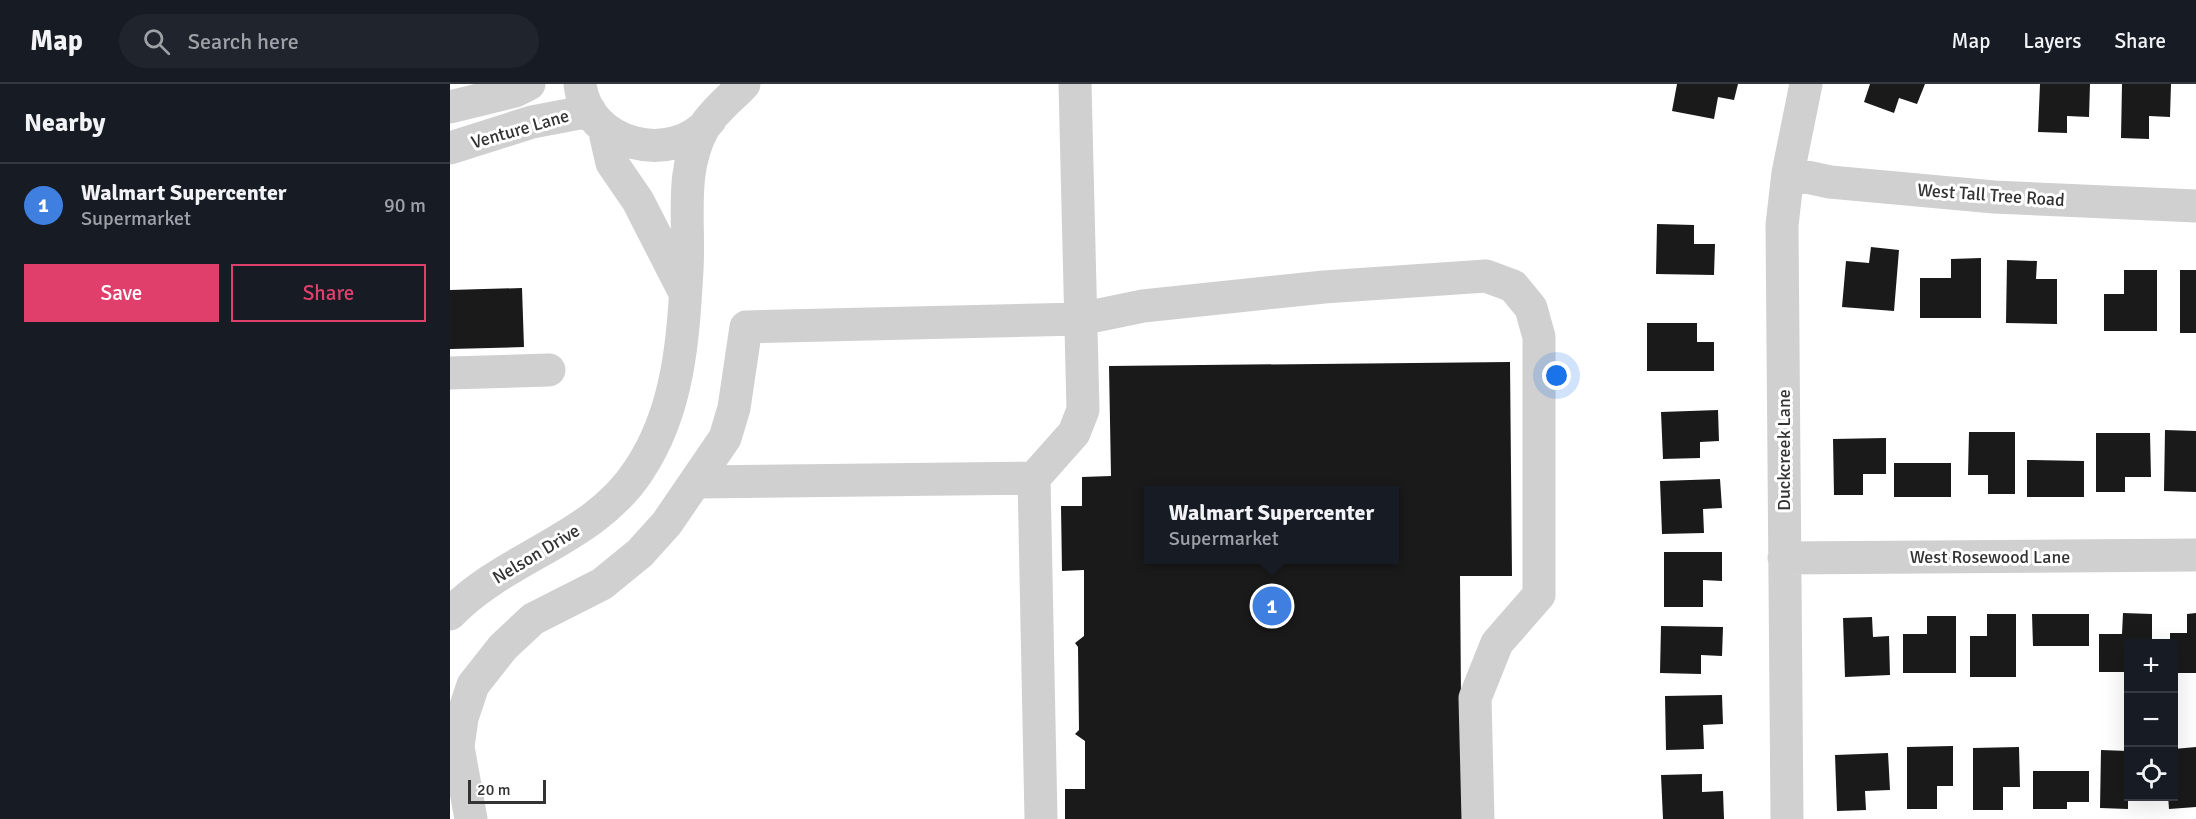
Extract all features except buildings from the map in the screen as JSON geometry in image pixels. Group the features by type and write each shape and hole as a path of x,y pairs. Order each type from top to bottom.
{"street":[{"path":"450,108 515,91 529,84"},
{"path":"705,127 719,108 727,84"},
{"path":"591,108 623,140 655,146 686,139 705,127 744,84"},
{"path":"1041,819 1034,478 1074,433 1083,410 1076,218 1075,84"},
{"name":"Duckcreek Lane","path":"1787,819 1782,225 1788,172 1806,84"},
{"name":"Nelson Drive","path":"591,108 612,163 638,201 684,291"},
{"name":"Venture Lane","path":"450,148 532,122 591,108"},
{"name":"Nelson Drive","path":"450,614 501,572 579,529 609,503 639,471 662,428 674,392 684,324 688,171 705,127"},
{"name":"West Tall Tree Road","path":"1788,172 1830,182 1968,195 2196,206"},
{"path":"471,819 458,747 462,718 473,685 503,647 533,619 602,584 640,553 667,523 725,438 734,408 746,327 1080,319 1165,303 1324,287 1486,276 1513,286 1531,308 1539,338 1539,595 1497,643 1475,698 1478,819"},
{"path":"450,373 549,370"},
{"path":"697,482 1034,478"},
{"name":"West Rosewood Lane","path":"1784,558 2196,555"}],"place":[{"name":"Walmart Supercenter","path":"1272,606"}]}
